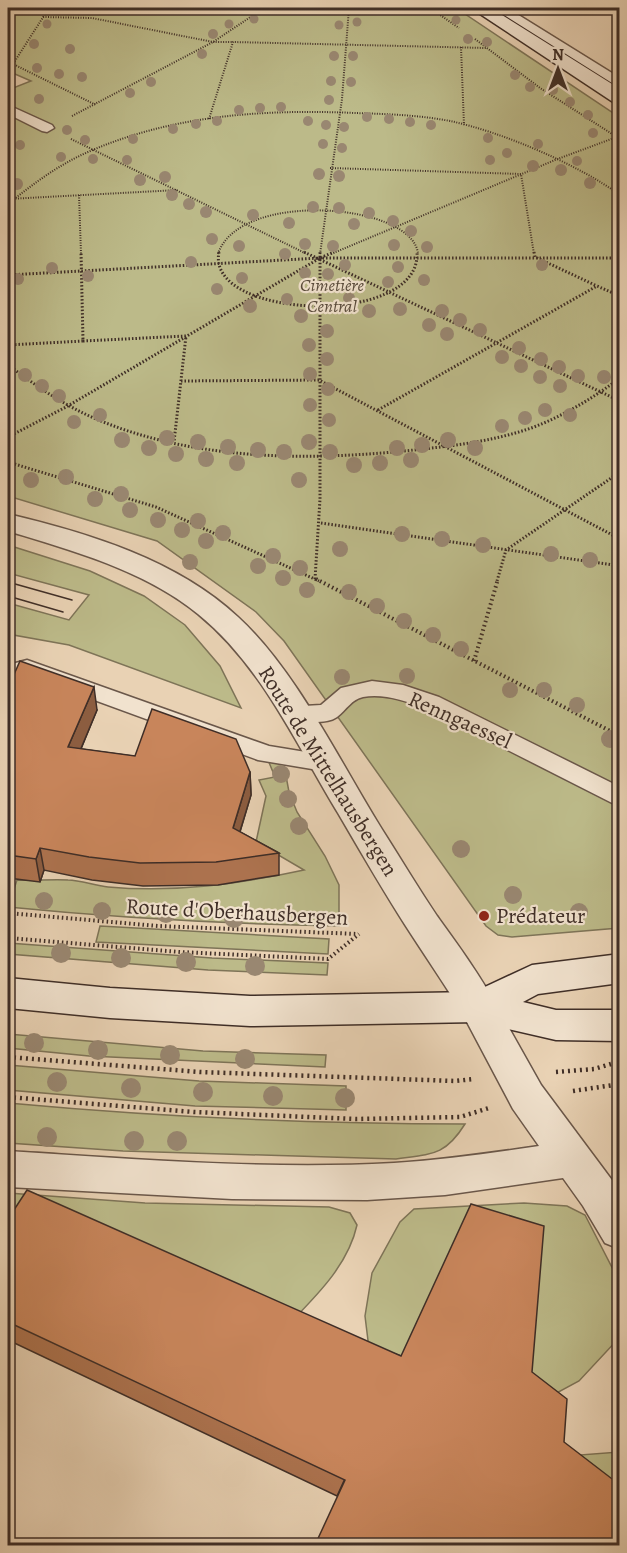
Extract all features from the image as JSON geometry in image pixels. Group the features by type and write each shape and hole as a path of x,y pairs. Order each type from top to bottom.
{"street":[{"path":"480,8 620,98"},
{"path":"518,8 620,72"},
{"name":"Route de Mittelhausbergen","path":"8,522 112,555 161,577 186,591 227,624 253,653 295,713 324,763 478,1007 527,1097 542,1120 574,1159 620,1230"},
{"path":"478,1007 532,980 620,968"},
{"path":"8,993 144,1005 250,1011 478,1007 556,1025 620,1026"},
{"path":"8,1169 263,1182 368,1182 462,1176 574,1159"}],"lane":[{"path":"499,8 620,84"},
{"path":"8,109 47,128"},
{"path":"8,678 10,672 27,667 267,754 324,763"},
{"name":"Renngaessel","path":"295,713 327,713 345,697 364,689 409,694 431,702 620,798"}],"path":[{"path":"48,8 13,64 96,105"},
{"path":"47,128 96,105 213,42 264,8"},
{"path":"315,579 321,523 320,258 323,209 340,112 349,8"},
{"path":"430,8 462,30"},
{"path":"43,17 92,18 213,42 486,48"},
{"path":"470,36 540,88 620,139"},
{"path":"209,119 233,42"},
{"path":"461,47 464,125"},
{"path":"8,204 29,184 93,149 128,136 209,119 293,111 386,114 464,125 510,140 555,159 590,176 620,195"},
{"path":"47,128 320,258 388,293 620,401"},
{"path":"8,437 66,407 320,258 555,159 614,138"},
{"path":"330,168 521,174"},
{"path":"521,174 535,257"},
{"path":"8,199 178,190"},
{"path":"79,195 83,341"},
{"path":"323,209 374,217 407,235 415,245 419,256 416,270 405,282 388,293 367,300 320,307 281,303 255,295 234,285 222,274 218,264 219,247 229,234 247,223 269,215 295,210 323,209"},
{"path":"8,275 320,258 419,256 620,258"},
{"path":"535,257 620,296"},
{"path":"378,411 597,286"},
{"path":"8,345 186,336"},
{"path":"174,442 186,336"},
{"path":"8,365 66,407 123,429 174,442 249,454 319,456 400,453 477,442 546,423 601,392 620,378"},
{"path":"181,381 320,380 620,539"},
{"path":"8,462 124,495 176,514 315,579 620,736"},
{"path":"474,661 506,550 620,472"},
{"path":"321,523 620,566"},
{"name":"Route d'Oberhausbergen","path":"8,913 158,926 358,934 328,959 180,952 8,938"},
{"path":"8,1057 200,1072 455,1081"},
{"path":"594,1069 620,1062"},
{"path":"8,1097 194,1112 356,1119 460,1117 527,1097 620,1084"}],"green space":[{"name":"Cimetière Central","path":"8,8 456,8 619,117 619,928 512,937 498,935 486,926 284,641 256,612 157,541 8,496 8,90 31,81 8,71"},
{"path":"8,545 90,571 144,596 185,625 220,666 241,708 69,645 8,634 8,603 69,620 89,595 8,573"},
{"path":"268,760 284,765 289,792 297,812 325,856 339,885 339,926 173,920 8,907 17,880 73,880 108,887 158,889 231,883 304,870 256,842 266,796 259,780 275,777"},
{"path":"100,926 329,939 328,954 96,942"},
{"path":"8,943 212,958 328,963 327,975 208,970 8,954"},
{"path":"8,1034 203,1051 326,1055 325,1067 89,1056 8,1048"},
{"path":"8,1065 199,1081 346,1086 346,1110 195,1106 8,1090"},
{"path":"8,1103 236,1119 465,1124 444,1148 428,1154 396,1159 123,1151 8,1143"},
{"path":"8,1193 145,1203 329,1207 350,1213 357,1225 346,1254 329,1280 287,1326 8,1250"},
{"path":"524,1203 567,1206 585,1215 619,1281 619,1338 579,1381 540,1402 393,1390 371,1365 365,1316 372,1273 400,1222 414,1209"},
{"path":"619,1452 619,1509 553,1457"}],"building":[{"path":"20,661 94,687 68,747 135,756 152,709 236,739 250,772 233,828 279,853 216,862 140,863 40,848 36,859 8,855 8,688"},
{"path":"27,1190 401,1356 471,1204 544,1226 532,1372 567,1399 564,1442 620,1485 620,1545 315,1545 345,1480 8,1322 8,1219"}],"tram line":[{"path":"8,582 72,600"},
{"path":"8,596 63,612"}],"place":[{"name":"Prédateur","path":"484,916"}]}
